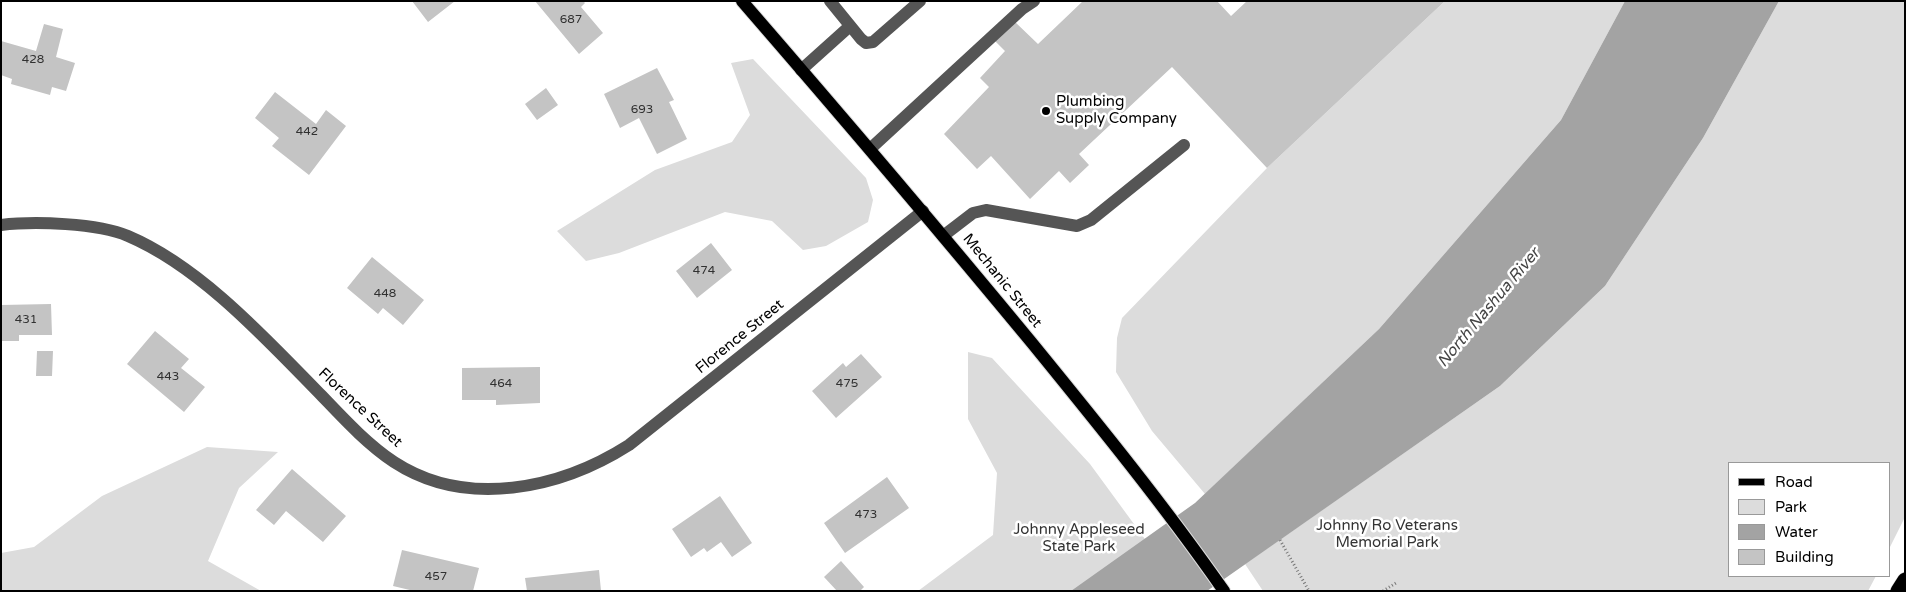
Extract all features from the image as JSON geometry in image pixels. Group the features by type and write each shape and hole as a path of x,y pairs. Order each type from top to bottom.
{"highway":[{"path":"1898,591 1905,580"}],"main road":[{"name":"Mechanic Street","path":"742,1 923,211 1110,439 1190,543 1224,591"}],"street":[{"path":"830,1 866,43 873,42 920,1"},
{"path":"870,149 1022,9 1034,1"},
{"path":"802,70 850,26"},
{"path":"944,236 973,213 986,210 1077,226 1084,224 1184,145"},
{"name":"Florence Street","path":"1,225 46,224 106,230 126,235 147,244 187,271 229,305 340,416 393,461 412,472 436,481 486,489 511,488 562,478 598,464 629,446 923,211"}],"path":[{"path":"1280,540 1309,591"},
{"path":"1383,591 1396,583"}],"green space":[{"path":"1445,1 1625,1 1561,120 1379,329 1205,494 1152,431 1116,372 1117,338 1122,318 1267,168"},
{"name":"Johnny Ro Veterans Memorial Park","path":"1779,1 1905,1 1905,517 1891,545 1891,462 1728,462 1728,577 1875,577 1868,591 1263,591 1245,564 1500,386 1605,286 1703,138"},
{"path":"753,59 866,178 873,200 868,222 826,246 803,250 772,221 725,212 619,253 586,261 557,231 655,170 732,142 750,115 731,63"},
{"name":"Johnny Appleseed State Park","path":"968,352 992,358 1090,464 1183,591 918,591 993,535 997,473 968,419"},
{"path":"207,447 278,452 239,488 208,561 261,591 1,591 1,553 34,547 102,496"}],"water":[{"name":"North Nashua River","path":"1625,1 1779,1 1703,138 1605,286 1500,386 1207,591 1071,591 1195,503 1379,329 1561,120"}],"building":[{"path":"412,1 455,1 428,22"},
{"path":"535,1 583,1 585,3 581,7 603,33 579,54"},
{"name":"Plumbing Supply Company","path":"1083,1 1217,1 1231,16 1247,1 1445,1 1267,168 1172,67 1079,154 1089,165 1070,183 1059,171 1030,199 991,156 977,169 944,134 989,87 980,78 1005,51 994,40 1013,20 1038,44"},
{"path":"44,24 63,29 56,57 75,63 66,91 52,87 50,95 11,84 12,79 1,75 1,41 36,51"},
{"path":"657,68 674,100 669,102 687,139 657,154 639,118 620,128 604,94"},
{"path":"546,88 558,105 537,120 525,104"},
{"path":"275,92 316,124 326,110 346,126 309,175 272,146 279,138 255,118"},
{"path":"711,243 732,270 697,298 676,271"},
{"path":"372,257 424,300 403,325 383,308 378,314 347,288"},
{"path":"51,304 52,335 19,335 19,341 1,341 1,305"},
{"path":"155,331 189,359 181,368 205,387 184,412 127,364"},
{"path":"37,351 53,351 52,376 36,376"},
{"path":"861,354 882,377 836,418 812,391 843,363 846,367"},
{"path":"540,367 540,403 496,405 496,400 462,400 462,368"},
{"path":"292,469 346,516 323,542 286,511 274,525 256,510"},
{"path":"887,477 909,508 845,553 824,523"},
{"path":"720,496 752,543 732,557 721,542 707,552 704,548 691,557 672,529"},
{"path":"402,550 479,568 473,591 414,591 393,586"},
{"path":"841,561 864,587 860,591 837,591 824,577"},
{"path":"599,570 601,591 527,591 525,578"}],"place":[{"name":"Plumbing Supply Company","path":"1046,111"}]}
